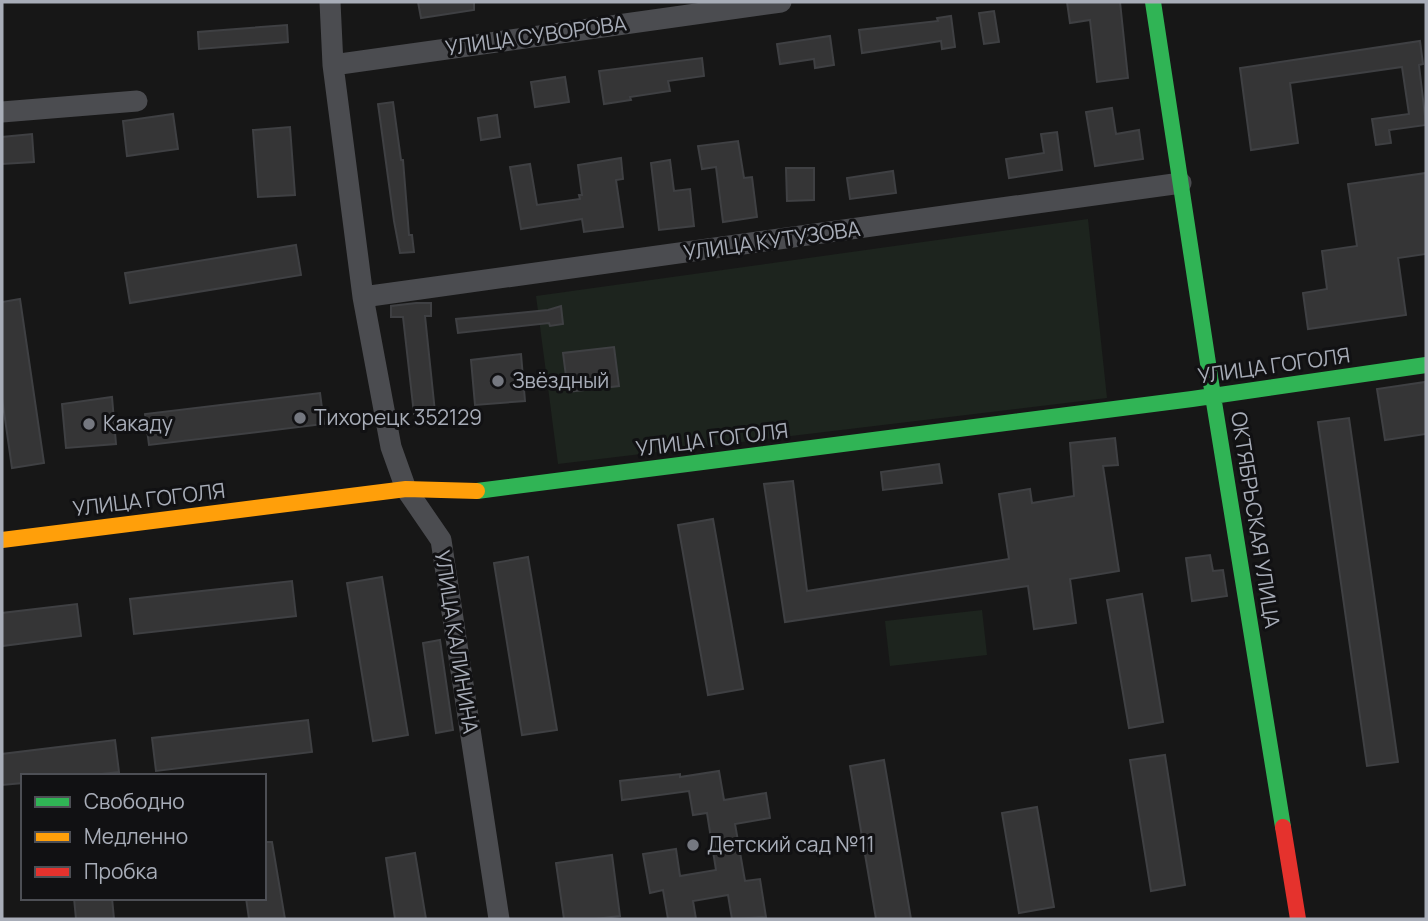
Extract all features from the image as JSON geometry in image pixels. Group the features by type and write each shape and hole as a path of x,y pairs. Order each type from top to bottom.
{"main road":[{"name":"ОКТЯБРЬСКАЯ УЛИЦА","path":"1153,2 1213,396 1298,919"},
{"name":"УЛИЦА ГОГОЛЯ","path":"2,540 407,489 471,492 1213,396 1426,365"}],"street":[{"name":"УЛИЦА КАЛИНИНА","path":"330,2 333,65 363,297 391,447 407,489 441,540 499,919"},
{"name":"УЛИЦА СУВОРОВА","path":"333,65 781,2"},
{"path":"2,112 137,101"},
{"name":"УЛИЦА КУТУЗОВА","path":"363,297 1181,183"}],"shaded area":[{"path":"1088,219 1107,398 558,464 536,296"},
{"path":"982,610 987,655 890,666 885,621"}],"building":[{"path":"418,2 474,2 474,10 421,18"},
{"path":"1067,2 1120,2 1128,78 1097,82 1090,20 1070,23"},
{"path":"994,11 999,42 984,44 979,13"},
{"path":"951,16 955,47 942,49 941,41 862,53 859,30 938,21 937,18"},
{"path":"287,25 288,42 199,49 198,32"},
{"path":"830,36 834,65 815,68 814,59 780,64 777,44"},
{"path":"1420,41 1423,64 1419,65 1426,125 1389,130 1391,143 1376,145 1372,119 1409,114 1402,67 1290,83 1298,143 1251,150 1240,68"},
{"path":"702,58 704,76 668,81 670,91 604,104 599,71"},
{"path":"565,77 569,102 535,107 531,82"},
{"path":"393,102 403,160 409,235 412,235 414,252 400,253 394,221 378,104"},
{"path":"1112,108 1116,134 1139,130 1143,159 1095,166 1086,112"},
{"path":"173,114 178,149 127,156 123,121"},
{"path":"497,115 500,137 481,140 478,118"},
{"path":"290,127 295,195 258,197 253,130"},
{"path":"1057,132 1062,170 1009,178 1006,159 1044,153 1041,134"},
{"path":"32,134 34,162 2,164 2,137"},
{"path":"738,141 744,178 752,177 757,217 723,222 716,167 702,169 698,146"},
{"path":"621,158 623,179 616,180 623,227 584,232 582,219 521,229 510,167 530,164 537,205 580,199 579,195 582,195 578,165"},
{"path":"670,160 674,191 690,189 694,226 659,230 651,163"},
{"path":"786,168 814,168 814,200 787,201"},
{"path":"893,171 896,193 850,199 847,178"},
{"path":"1426,173 1426,254 1398,258 1406,315 1308,329 1303,293 1327,289 1322,251 1357,246 1348,184"},
{"path":"296,245 301,275 130,303 125,273"},
{"path":"20,299 44,463 12,468 2,398 2,302"},
{"path":"431,303 431,316 425,316 435,412 414,414 403,317 391,317 391,306"},
{"path":"561,306 563,324 550,326 549,323 458,333 456,319 548,310"},
{"path":"614,347 619,386 568,392 563,353"},
{"name":"Звёздный","path":"521,354 525,401 475,405 471,360"},
{"path":"1425,382 1426,434 1385,440 1377,389"},
{"path":"320,393 324,424 149,445 145,414"},
{"name":"Какаду","path":"112,397 116,444 66,448 62,404"},
{"path":"1349,418 1398,762 1367,766 1318,422"},
{"path":"1115,438 1118,465 1103,466 1119,571 1070,579 1076,623 1034,629 1028,586 785,622 764,484 793,481 807,591 1009,559 999,494 1030,489 1032,503 1074,496 1070,443"},
{"path":"939,464 942,483 883,490 881,472"},
{"path":"713,519 743,689 708,695 678,525"},
{"path":"1210,555 1213,571 1223,570 1227,596 1192,601 1186,558"},
{"path":"528,557 557,730 522,735 494,563"},
{"path":"382,577 408,735 373,741 347,583"},
{"path":"292,581 296,616 134,634 130,599"},
{"path":"1142,594 1163,722 1129,728 1107,600"},
{"path":"77,604 81,636 2,646 2,613"},
{"path":"440,640 453,730 436,733 423,643"},
{"path":"308,720 312,752 156,771 152,738"},
{"path":"115,740 119,772 21,774 21,783 2,785 2,754"},
{"path":"1165,755 1185,885 1151,891 1130,760"},
{"path":"884,760 911,919 876,919 850,766"},
{"name":"Детский сад №11","path":"719,771 724,800 766,793 770,818 735,824 745,881 760,879 766,917 732,919 728,895 693,901 696,919 668,919 663,890 650,893 643,854 676,849 680,876 716,870 707,813 693,815 689,791 622,800 620,781"},
{"path":"1037,807 1054,907 1019,913 1002,813"},
{"path":"266,842 272,842 285,919 249,919 246,900 266,900"},
{"path":"415,853 426,919 395,919 386,858"},
{"path":"612,855 620,916 564,919 556,863"},
{"path":"74,900 112,900 114,919 76,919"}],"traffic: fast":[{"path":"1153,2 1283,827"},
{"path":"477,491 1192,399 1426,365"}],"traffic: slow":[{"path":"2,540 406,489 477,491"}],"traffic: jam":[{"path":"1283,827 1298,919"}],"place":[{"name":"Звёздный","path":"498,381"},
{"name":"Тихорецк 352129","path":"300,418"},
{"name":"Какаду","path":"89,424"},
{"name":"Детский сад №11","path":"693,845"}]}
